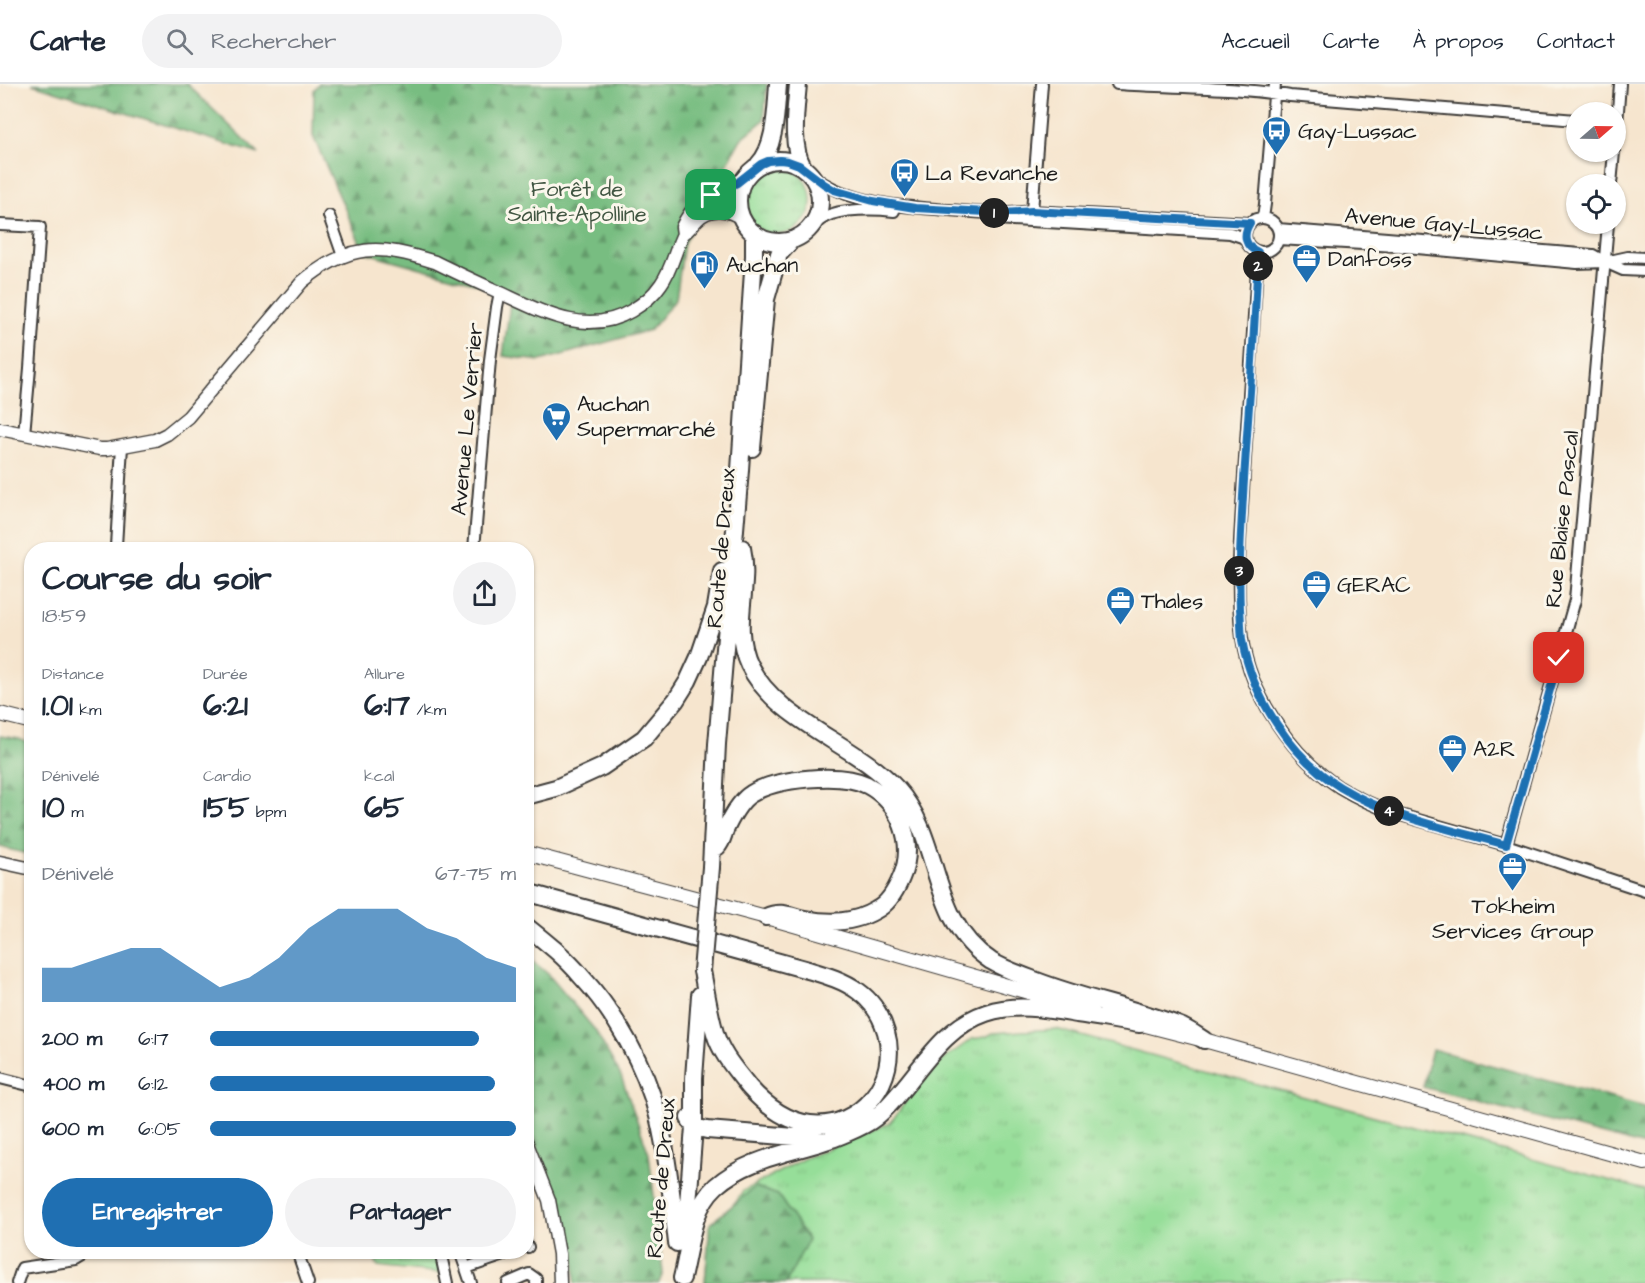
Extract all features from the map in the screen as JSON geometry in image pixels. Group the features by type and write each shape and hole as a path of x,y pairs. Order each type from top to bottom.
{"main road":[{"path":"778,84 771,141 765,157 741,186 738,194 738,207 742,219 754,233 772,241 782,242 800,237 817,217 820,203 818,188 798,157 795,144 801,88"},
{"path":"753,170 768,161 780,160 792,162 807,171"},
{"name":"Route de Dreux","path":"679,1281 694,1127 694,1078 714,831 717,744 740,470 754,233"},
{"name":"Route de Dreux","path":"714,831 725,746 766,299 779,254 792,240"},
{"path":"534,794 556,788 602,767 644,738 676,700 699,657 716,607 733,493 740,470"},
{"path":"742,548 746,564 740,631 742,645 750,667 765,691 781,705 872,768 897,789 915,815 949,912 969,942 981,954 1006,970 1182,1027 1204,1040"},
{"path":"0,714 24,720"},
{"path":"712,859 734,813 749,795 766,787 789,780 841,778 866,785 884,798 900,818 908,844 906,866 895,892 879,909 857,920 836,923 777,912 766,917"},
{"path":"534,855 766,917 1140,1024 1645,1163"},
{"path":"534,894 808,970 834,978 858,990 873,1004 884,1023 889,1041 889,1065 882,1085 872,1100 857,1113 841,1121 824,1124 809,1124 776,1112 757,1096 726,1057 715,1035 702,970"},
{"path":"534,933 559,953 608,1009 640,1065 655,1104 663,1140 676,1243"},
{"path":"679,1281 695,1220 703,1202 715,1187 732,1174 751,1164 830,1140 859,1128 874,1118 927,1057 965,1024 985,1013 1027,1007 1140,1024"},
{"name":"Route de Dreux","path":"679,1281 676,1243 687,1103 694,1078"},
{"path":"687,1109 694,1127 707,1130 830,1140"}],"street":[{"path":"1032,211 1042,84"},
{"path":"1117,84 1263,91 1275,89 1333,100 1566,119"},
{"path":"1618,102 1620,84"},
{"path":"1263,218 1275,89"},
{"path":"0,429 100,449 155,440 183,422 302,282 320,267 343,256 361,251 384,249 398,251 435,262 525,305 567,320 580,323 610,320 642,304 651,297 667,276 683,234 682,227 692,208 711,195 737,183 753,170"},
{"path":"807,171 834,190 900,206 1004,213 1032,211 1250,223"},
{"path":"809,229 823,218 835,213 884,210 1017,221 1230,233 1245,238"},
{"path":"683,234 701,216 712,211 730,211 742,219"},
{"path":"329,216 343,256"},
{"path":"1263,218 1272,221 1279,234 1273,248 1258,252 1250,247 1245,238 1245,232 1250,223 1263,218"},
{"path":"0,225 39,227 24,434"},
{"name":"Avenue Gay-Lussac","path":"1279,234 1577,263 1605,262 1628,257 1645,258"},
{"name":"Rue Blaise Pascal","path":"1506,845 1575,600 1607,234"},
{"path":"1258,252 1239,574 1242,639 1258,692 1272,716 1289,741 1313,765 1339,786 1371,803 1397,814 1506,845 1645,891"},
{"name":"Avenue Gay-Lussac","path":"1605,262 1623,270 1645,271"},
{"name":"Avenue Le Verrier","path":"475,542 490,360 500,292"},
{"path":"116,542 122,446"},
{"path":"0,862 24,867"},
{"path":"0,1078 24,1084"},
{"path":"534,1162 549,1200 560,1254 560,1283"},
{"path":"17,1283 22,1268 78,1259"},
{"path":"300,1259 308,1283"},
{"path":"442,1259 447,1283"},
{"path":"463,1259 471,1283"},
{"path":"466,1268 492,1259"},
{"path":"508,1283 529,1274 536,1278 536,1283"}],"green space":[{"path":"32,84 187,84 259,154"},
{"name":"Forêt de Sainte-Apolline","path":"319,84 767,84 764,120 741,139 684,243 676,299 650,330 540,361 503,356 511,296 499,290 364,252 313,136 314,90"},
{"path":"770,166 784,166 796,171 806,181 811,200 806,219 796,229 784,234 770,234 758,229 748,219 743,207 743,193 748,181 758,171"},
{"path":"0,736 24,741 24,853 0,847"},
{"path":"534,962 548,974 595,1030 621,1076 649,1154 663,1273 659,1283 575,1283 575,1251 534,1142"},
{"path":"1056,1029 1645,1190 1645,1283 705,1283 710,1224 733,1205 743,1191 803,1159 890,1123 930,1069 972,1039 986,1037 993,1033"},
{"path":"1432,1049 1645,1107 1645,1146 1423,1087"},
{"path":"755,1187 778,1195 808,1240 786,1283 705,1283 710,1224"},
{"path":"375,1259 438,1259 441,1273 378,1266"}],"place":[{"name":"Gay-Lussac","path":"1277,156"},
{"name":"La Revanche","path":"904,198"},
{"name":"Danfoss","path":"1307,284"},
{"name":"Auchan","path":"705,290"},
{"name":"Auchan Supermarché","path":"556,442"},
{"name":"GERAC","path":"1316,610"},
{"name":"Thales","path":"1120,626"},
{"name":"A2R","path":"1452,774"},
{"name":"Tokheim Services Group","path":"1513,892"}],"route":[{"path":"711,195 737,183 761,164 780,160 796,163 834,190 900,206 1004,213 1032,211 1250,223 1245,232 1245,238 1250,247 1258,252 1239,574 1242,639 1258,692 1289,741 1339,786 1371,803 1397,814 1506,845 1559,658"}]}
